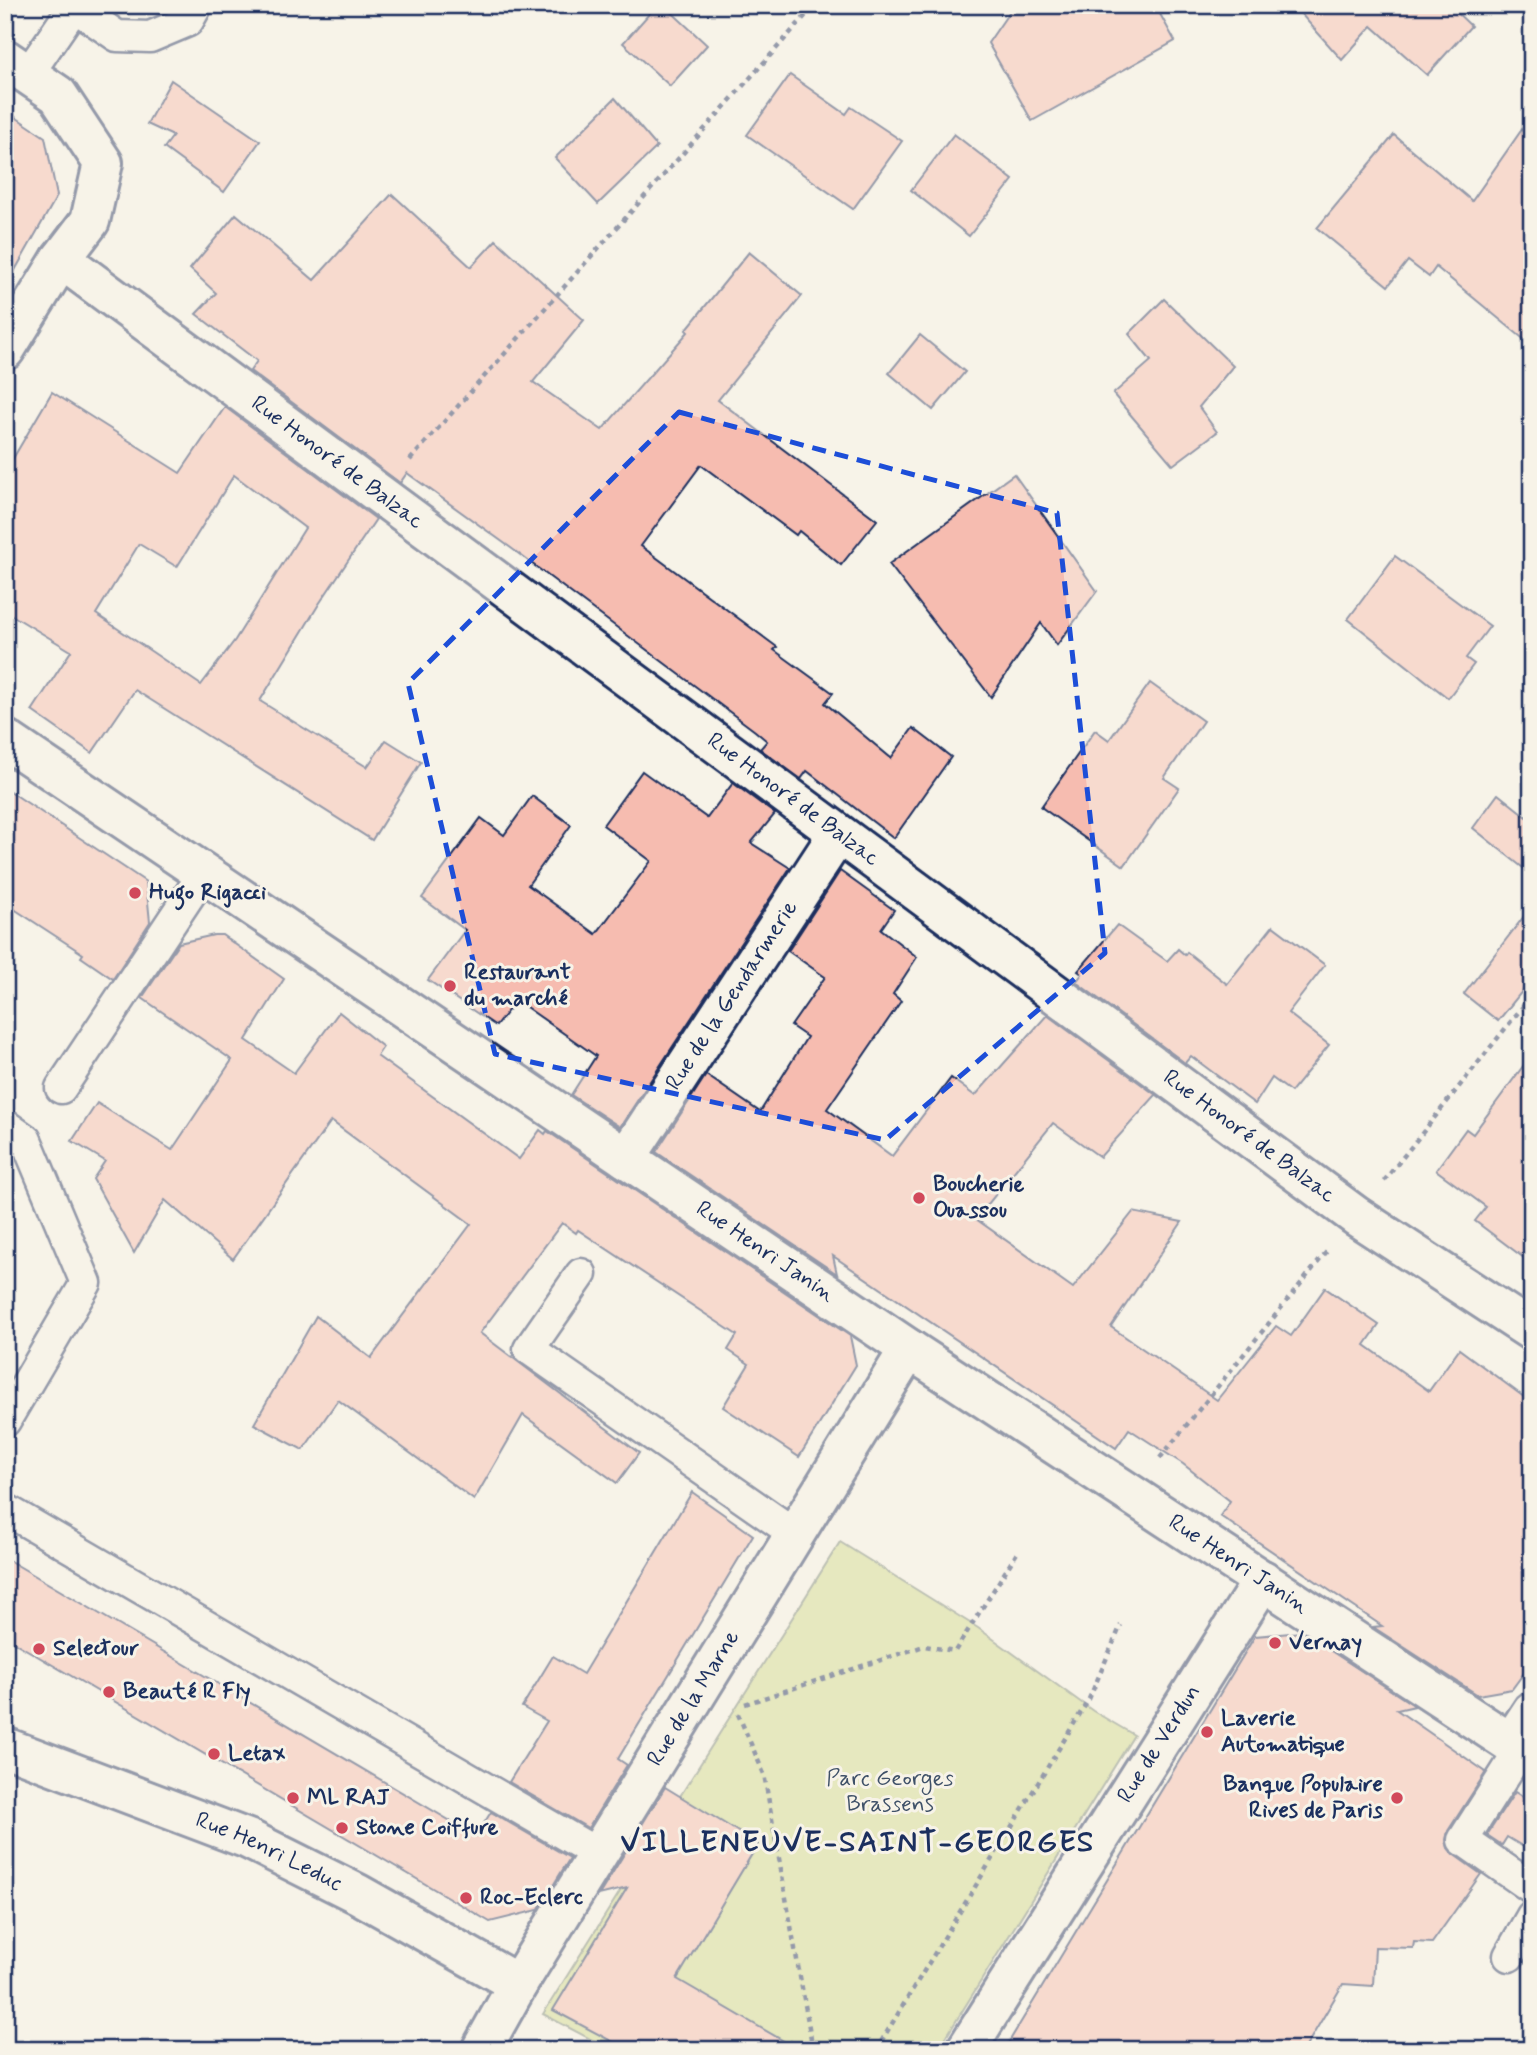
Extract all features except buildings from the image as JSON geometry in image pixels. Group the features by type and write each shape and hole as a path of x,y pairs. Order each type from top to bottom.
{"street":[{"path":"5,350 61,259 90,221 103,163 58,95 17,67"},
{"name":"Rue Honoré de Balzac","path":"61,259 1356,1216 1532,1331"},
{"name":"Rue Henri Janin","path":"5,739 909,1349 1521,1750"},
{"name":"Rue de la Gendarmerie","path":"626,1158 838,834"},
{"name":"Rue de la Marne","path":"481,2050 518,1984 909,1349"},
{"name":"Rue de Verdun","path":"966,2050 1263,1580"},
{"path":"1521,1750 1532,1711"},
{"name":"Rue Henri Leduc","path":"5,1747 248,1839 358,1894 518,1984"}],"lane":[{"path":"17,67 73,6 117,36 150,37 188,20 197,5"},
{"path":"61,1088 204,873"},
{"path":"5,1125 26,1140 86,1283 5,1421"},
{"path":"581,1274 529,1349 795,1534"},
{"path":"5,1509 598,1854"},
{"path":"1521,1750 1463,1840 1532,1888"},
{"path":"1509,1956 1532,1916"}],"path":[{"path":"379,494 815,5"},
{"path":"813,2050 764,1774 735,1707 924,1646 955,1651 1017,1553"},
{"path":"876,2050 1089,1699 1121,1625"}],"highlighted area":[{"path":"679,412 1057,513 1105,953 885,1140 495,1054 408,683"}],"green space":[{"name":"Parc Georges Brassens","path":"840,1542 978,1628 1093,1711 1134,1735 938,2050 799,2050 791,2041 785,2050 611,2050 543,2014"}],"place":[{"name":"Hugo Rigacci","path":"135,893"},
{"name":"Restaurant du marché","path":"450,986"},
{"name":"Boucherie Ouassou","path":"919,1198"},
{"name":"Vernay","path":"1275,1643"},
{"name":"Selectour","path":"39,1649"},
{"name":"Beauté R Fly","path":"109,1692"},
{"name":"Laverie Automatique","path":"1207,1732"},
{"name":"Letax","path":"214,1754"},
{"name":"ML RAJ","path":"293,1798"},
{"name":"Banque Populaire Rives de Paris","path":"1397,1798"},
{"name":"Stone Coiffure","path":"342,1828"},
{"name":"Roc-Eclerc","path":"466,1898"}],"district":[{"name":"VILLENEUVE-SAINT-GEORGES","path":"858,1842"}]}
